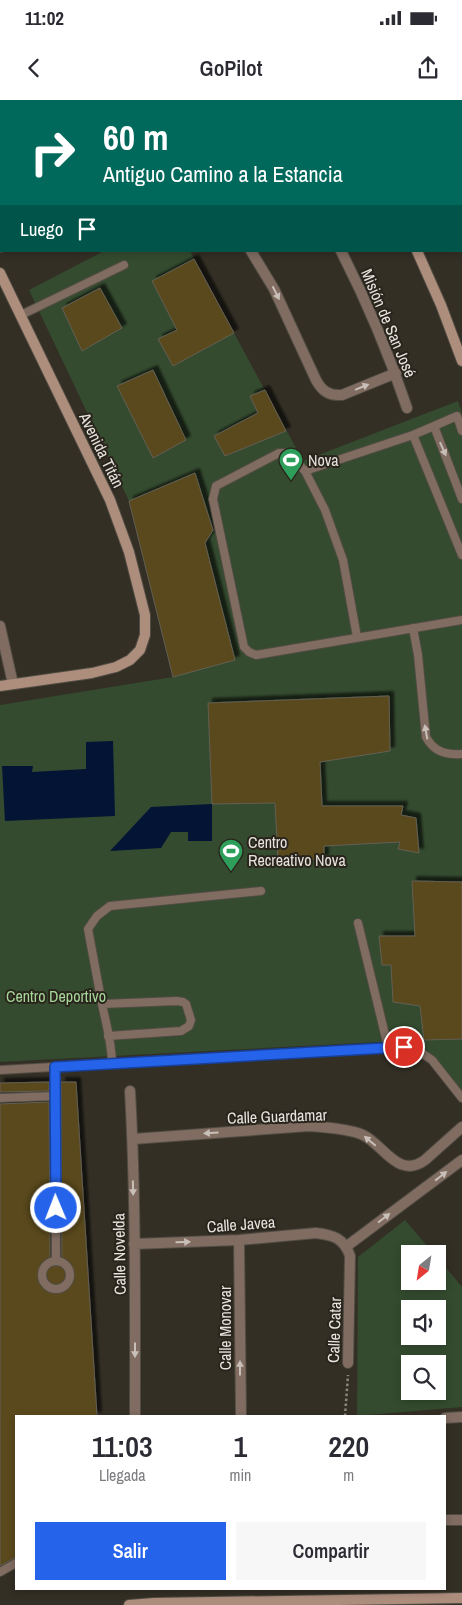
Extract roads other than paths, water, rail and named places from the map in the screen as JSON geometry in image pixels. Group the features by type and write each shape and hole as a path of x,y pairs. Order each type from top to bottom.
{"street":[{"path":"252,252 274,289 320,388 334,396 342,395 396,374"},
{"name":"Misión de San José","path":"342,252 362,291 408,408"},
{"path":"417,252 442,305 462,360"},
{"name":"Avenida Titán","path":"0,272 110,500 129,552 145,615 145,635 140,650 130,660 116,667 92,673 13,684"},
{"path":"0,626 13,684 0,686"},
{"name":"Calle Novelda","path":"130,1091 136,1415"},
{"name":"Calle Guardamar","path":"132,1139 309,1126 330,1128 363,1135 398,1163 410,1166 419,1165 462,1127"},
{"path":"347,1246 462,1160"},
{"name":"Calle Javea","path":"134,1244 240,1240 316,1233 327,1234 337,1238 347,1246"},
{"name":"Calle Monovar","path":"240,1240 240,1415"},
{"name":"Calle Catar","path":"347,1246 351,1266 348,1363"},
{"path":"446,1418 462,1416"},
{"path":"446,1520 462,1520"},
{"path":"129,1605 462,1598"}],"lane":[{"path":"21,315 124,266"},
{"path":"305,470 413,435 457,416 462,431"},
{"path":"434,426 462,499"},
{"path":"413,435 462,556"},
{"path":"358,637 343,560 325,510 305,470 288,453 280,453 216,486 213,492 213,499 244,647 249,652 256,655 462,620"},
{"path":"413,628 418,655 426,737 431,746 440,752 450,755 462,754"},
{"path":"112,1064 112,1054 88,929 97,916 110,906 261,891"},
{"path":"358,923 388,1047"},
{"path":"102,1004 177,1000 186,1004 191,1020 189,1026 181,1031 108,1036"},
{"path":"0,1070 404,1047 416,1049 432,1060 462,1098"},
{"path":"55,1067 56,1261"},
{"path":"0,1098 55,1096"},
{"path":"0,1572 15,1564"}],"water":[{"path":"113,741 115,816 5,821 2,766 33,766 32,772 86,769 86,742"},
{"path":"212,804 212,841 188,841 188,832 171,832 161,848 110,851 151,807"}],"place":[{"name":"Nova","path":"291,481"},
{"name":"Centro Recreativo Nova","path":"231,872"}],"park label":[{"name":"Centro Deportivo","path":"56,996"}]}
